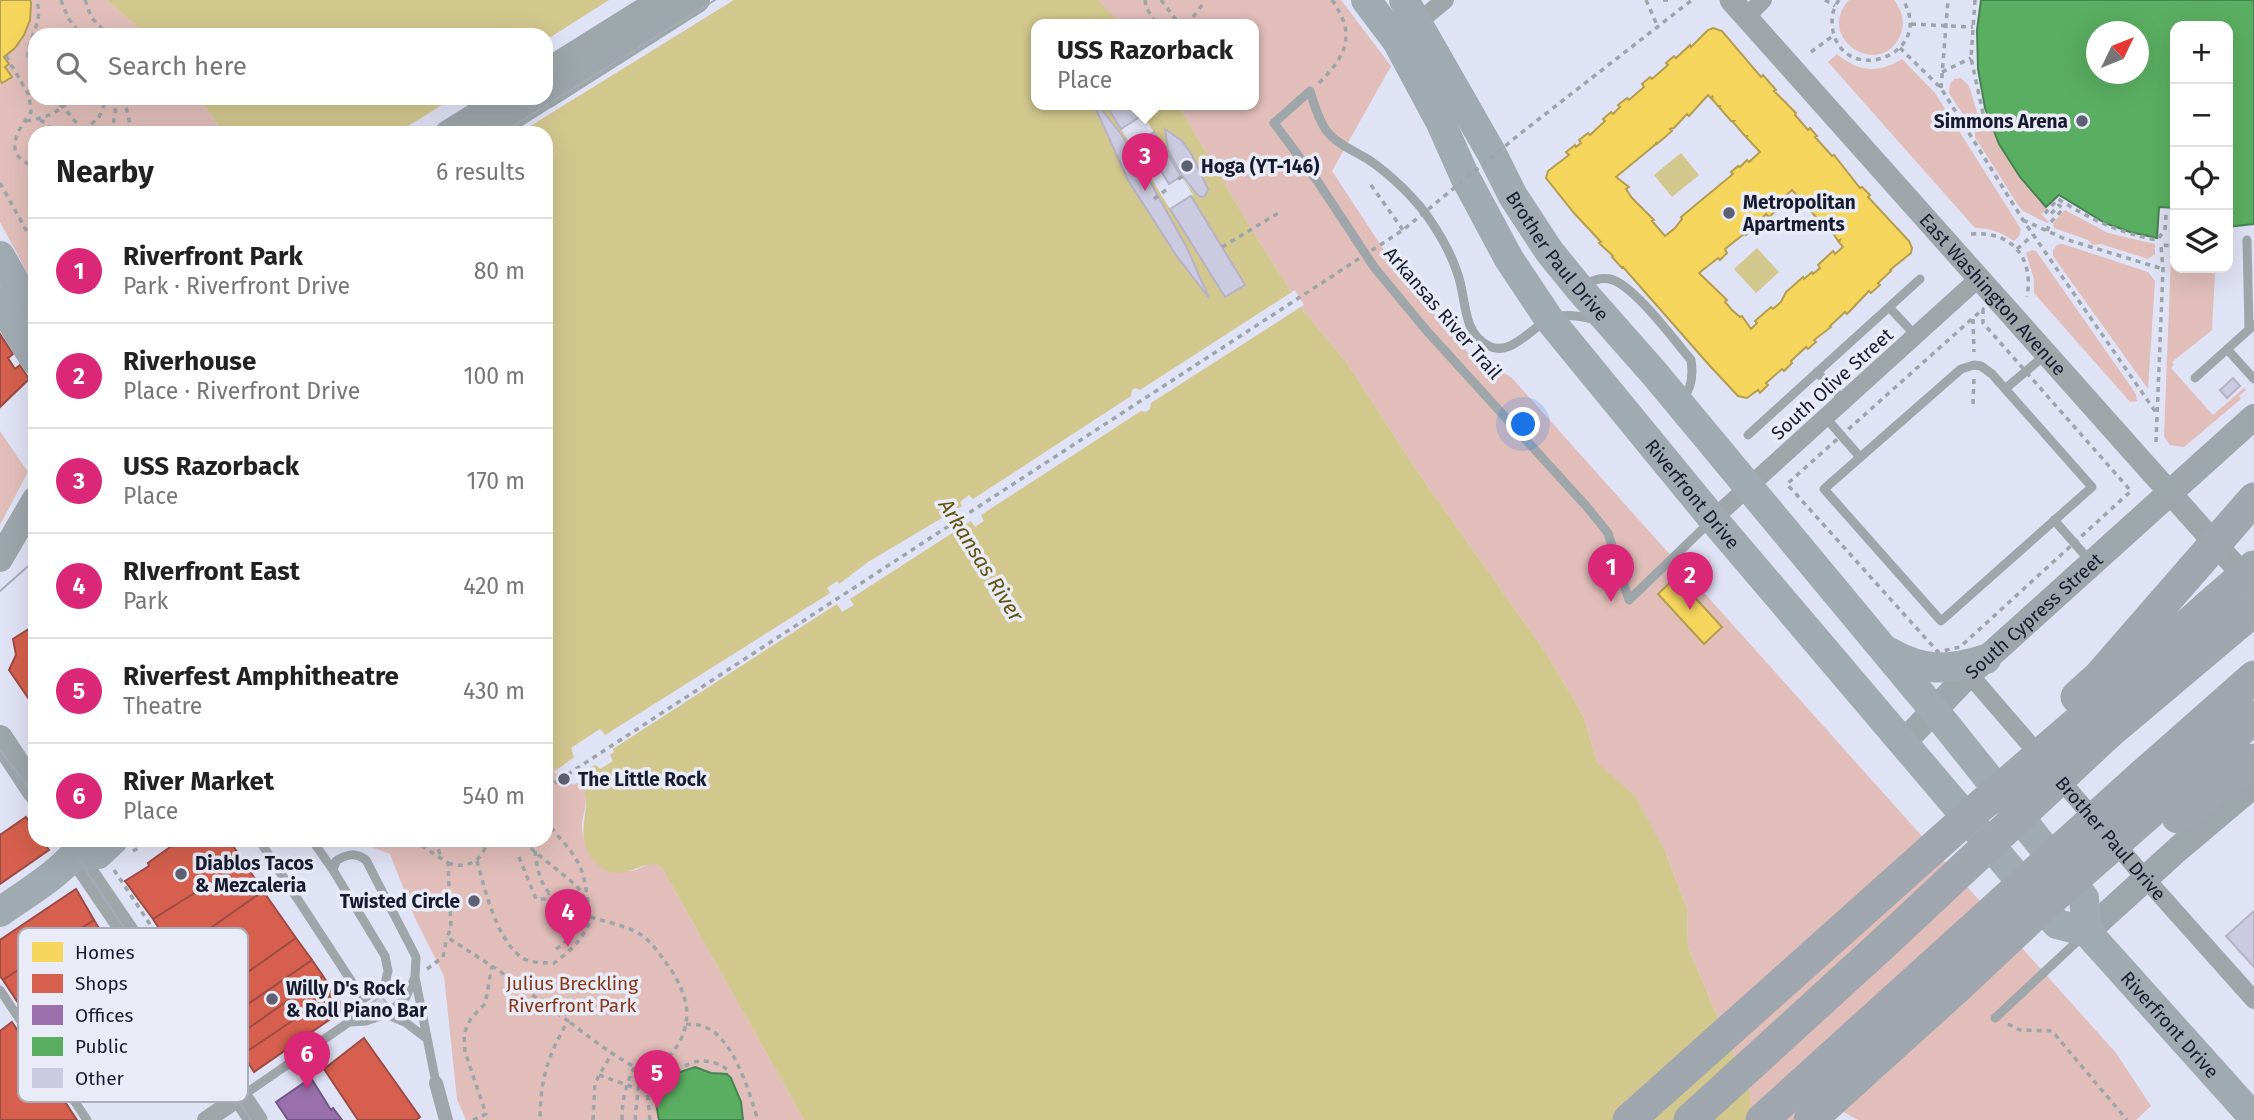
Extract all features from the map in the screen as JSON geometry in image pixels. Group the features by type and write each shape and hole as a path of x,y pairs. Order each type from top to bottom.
{"highway":[{"path":"2091,715 2099,677 2254,499"},
{"path":"1690,1120 1886,941 2091,715 2254,567"},
{"path":"1629,1120 1977,809 1982,788 2091,715 2218,642 2254,610"},
{"path":"1762,1120 2162,797 2254,677"},
{"path":"1810,1120 2162,797 2254,717"},
{"path":"2162,797 2252,783"}],"main road":[{"path":"553,68 661,0"},
{"path":"553,91 696,0"},
{"name":"Riverfront Drive","path":"1366,0 1406,21 1441,123 1465,177 1509,259 1549,319 1713,519 2057,924 2087,932 2254,1118"},
{"name":"Brother Paul Drive","path":"1406,21 1524,215 1579,288 1748,486"},
{"path":"459,126 493,105"},
{"path":"498,126 531,105"},
{"path":"0,256 28,305"},
{"path":"0,302 28,348"},
{"name":"South Cypress Street","path":"1902,744 1978,666 2254,417"},
{"path":"1748,486 1934,710 2084,898 2087,932"},
{"path":"0,559 28,511"},
{"path":"0,564 28,538"},
{"path":"1881,648 1919,666 1943,669 1978,666"},
{"path":"0,737 28,780"},
{"path":"2087,932 2252,783"},
{"path":"0,912 58,872 75,847"},
{"path":"82,847 98,853 112,852"}],"street":[{"path":"1406,21 1445,0"},
{"path":"1739,8 1763,0"},
{"name":"East Washington Avenue","path":"1739,8 2254,587"},
{"name":"South Olive Street","path":"1713,519 1979,278"},
{"name":"Brother Paul Drive","path":"1978,666 2146,879 2254,1000"},
{"path":"77,847 130,928"},
{"path":"436,1083 446,1120"},
{"path":"206,1120 233,1102"},
{"path":"243,1102 256,1120"}],"lane":[{"path":"1612,324 1567,315 1549,319 1507,347 1492,348 1479,340 1470,327 1458,273 1429,218 1382,170 1331,136 1320,119 1310,91 1274,123 1318,181 1382,278 1608,533 1629,600 1713,519"},
{"path":"2195,378 2252,327 2247,240"},
{"path":"1579,288 1593,280 1609,279 1628,287 1691,360 1693,370 1688,392 1679,403"},
{"path":"1748,435 1920,279"},
{"path":"1889,307 1916,337"},
{"path":"2227,349 2254,379"},
{"path":"2005,389 2046,354"},
{"path":"1981,366 2005,389 2092,487 1941,621 1824,489 1961,369 1981,366"},
{"path":"1817,372 1844,401"},
{"path":"1826,418 1860,457"},
{"path":"2054,520 2092,564"},
{"path":"264,847 363,999"},
{"path":"248,1091 349,1022 363,999 385,984 388,971 385,956 317,847"},
{"path":"333,870 336,861 350,854 366,860 416,957 415,977 436,1083"},
{"path":"1995,1018 2087,932"},
{"path":"349,1022 366,1021 386,1014 405,999 415,977"},
{"path":"0,990 18,1017"},
{"path":"386,1014 405,1021 426,1038"},
{"path":"75,1102 87,1120"}],"path":[{"path":"36,0 39,7 36,28"},
{"path":"61,0 68,18 76,28"},
{"path":"85,0 91,17 101,28"},
{"path":"1145,0 1153,19"},
{"path":"1161,0 1175,19"},
{"path":"1310,91 1336,65 1346,44 1346,30 1332,0"},
{"path":"1646,0 1657,25"},
{"path":"1663,0 1670,0"},
{"path":"553,784 1403,230 1657,25 1692,0"},
{"path":"1825,0 1835,6"},
{"path":"1839,0 1831,20 1834,35 1842,49 1855,58 1870,61 1885,59 1900,48 1907,38 1911,24 1905,1"},
{"path":"1941,88 1948,0"},
{"path":"1975,0 1971,58 1984,118 1988,116"},
{"path":"1192,19 1205,1"},
{"path":"1911,24 1973,27"},
{"path":"1811,52 1834,35"},
{"path":"1900,48 1941,88 2023,220 2157,414"},
{"path":"6,56 28,94"},
{"path":"1942,72 1971,58"},
{"path":"28,163 23,161 15,148 14,139 32,112 31,105"},
{"path":"60,105 79,126"},
{"path":"24,122 40,120 66,105"},
{"path":"90,126 99,117 104,105"},
{"path":"113,126 116,105"},
{"path":"126,105 130,126"},
{"path":"40,120 49,126"},
{"path":"1127,152 1137,145"},
{"path":"1178,179 1184,176"},
{"path":"0,183 28,233"},
{"path":"1371,185 1403,230"},
{"path":"1154,199 1166,190"},
{"path":"2047,231 2050,223 2063,209 2059,205 2050,215 2046,212 2058,199 2105,226 2130,235 2157,240 2165,230 2166,214 2170,214"},
{"path":"1222,247 1280,212"},
{"path":"2023,220 2047,231 2163,269"},
{"path":"2165,230 2170,230"},
{"path":"1971,234 1985,233 1999,237 2017,250 2028,268 2027,297"},
{"path":"2017,250 2033,235"},
{"path":"2156,442 2163,269 2161,245 2170,246"},
{"name":"Arkansas River Trail","path":"1370,249 1376,258"},
{"path":"1983,309 1983,323 2131,491 1960,647 1938,652 1787,484 1841,435 1983,309"},
{"path":"477,861 490,906 509,944 522,958 554,964 573,947 589,924 589,916 586,886 578,862 553,830"},
{"path":"425,847 448,863 463,866 477,861 485,847"},
{"path":"437,847 440,856"},
{"path":"531,847 577,886 587,902"},
{"path":"535,847 536,867 543,886 555,900 589,916 638,933 653,946 683,990 687,1016 684,1036 677,1049 653,1073 648,1090 650,1120"},
{"path":"112,852 157,928"},
{"path":"519,857 536,899 546,899 549,893"},
{"path":"415,977 443,957 446,937 451,928 448,863"},
{"path":"556,949 564,944 572,929 589,916"},
{"path":"446,937 492,966 612,1053 667,1083 677,1070 691,1062 709,1060 727,1069"},
{"path":"489,1120 465,1052 464,1034 471,1018 485,1004 492,966"},
{"path":"1995,1018 2020,1030 2052,1031 2127,1120"},
{"path":"540,1120 543,1076 551,1051 568,1021"},
{"path":"685,1024 705,1026 731,1052 758,1120"},
{"path":"593,1120 595,1083 612,1053"},
{"path":"622,1120 626,1084 635,1066"},
{"path":"634,1120 638,1089 645,1072"},
{"path":"600,1075 638,1089"},
{"path":"473,1120 486,1114"}],"green space":[{"path":"0,0 107,0 138,28 28,28 28,105 204,105 219,126 28,126 28,274 0,222"},
{"path":"1098,0 1341,0 1391,66 1332,171 1399,273 1472,357 1511,377 2116,1053 2151,1106 2136,1120 1858,1120 1835,1107 1824,1120 1750,1120 1750,1093 1688,947 1687,908 1665,851 1635,797 1597,762 1583,715 1544,650 1417,471 1347,363 1303,310 1181,110 1259,110 1259,19 1115,19"},
{"path":"1849,0 1894,0 1901,13 1903,26 1891,49 1879,54 1866,54 1854,49 1844,40 1839,28 1840,14"},
{"path":"1837,54 1868,69 1885,67 1902,59 1935,93 2021,229 2014,241 1996,231 1975,228 1828,62"},
{"path":"1961,78 1969,86 1982,128 1991,126 2020,177 2047,208 2041,214 2049,222 2023,211 1975,137 1975,131 1965,123 1966,119 1949,93 1954,79"},
{"path":"2065,210 2108,233 2155,244 2155,254 2148,259 2101,244 2093,245 2088,240 2054,228 2053,223"},
{"path":"2063,244 2148,272 2155,281 2148,389 2053,256 2057,245"},
{"path":"2036,251 2136,394 2137,401 2130,402 2034,293 2034,279 2026,253"},
{"path":"2170,273 2215,273 2212,330 2172,362 2174,365 2171,368 2213,415 2244,388 2246,390 2239,396 2241,399 2184,447 2170,445 2164,436"},
{"path":"0,431 28,472 0,525"},
{"name":"Julius Breckling Riverfront Park","path":"553,767 572,778 584,789 586,799 582,827 585,844 591,853 601,867 631,871 654,864 662,868 804,1120 466,1120 457,1099 444,976 415,918 390,854 372,847 553,847"}],"water":[{"name":"Arkansas River","path":"107,0 1098,0 1115,19 1031,19 1031,110 1096,110 1143,204 1207,295 1194,262 1159,197 1131,150 1102,110 1181,110 1303,310 1347,363 1417,471 1544,650 1583,715 1597,762 1635,796 1665,851 1687,908 1688,947 1750,1093 1750,1120 804,1120 662,868 650,864 619,873 610,872 591,858 584,836 586,804 582,787 553,768 553,126 219,126 204,105 553,105 553,28 138,28","holes":["1165,130 1180,140 1201,171 1208,189 1205,196 1201,197 1181,176 1169,149"]},
{"path":"1681,153 1699,175 1672,197 1654,175"},
{"path":"1757,248 1779,272 1756,293 1734,269"}],"pier":[{"path":"609,0 734,0 530,126 408,126 442,105 553,105 553,36"},
{"path":"1143,115 1193,195 1170,209 1121,129"},
{"path":"1295,290 1304,305 1151,403 1146,412 1141,411 981,515 984,521 975,527 971,521 850,599 854,605 842,612 837,604 613,749 614,752 610,755 613,761 600,769 596,765 591,767 579,776 582,780 574,785 554,772 574,757 571,748 600,729 605,735 830,593 827,588 837,581 839,584 868,562 962,506 960,502 969,495 973,499 1131,396 1132,390 1140,390"}],"building: Homes":[{"path":"0,0 30,0 31,3 30,20 24,35 4,57 9,64 5,67 12,77 2,83 0,80"},
{"name":"Metropolitan Apartments","path":"1713,28 1722,31 1808,130 1810,128 1817,136 1815,137 1832,156 1834,155 1860,188 1870,195 1868,197 1909,241 1912,248 1911,253 1878,283 1880,285 1871,293 1869,291 1847,314 1845,312 1814,340 1816,342 1791,361 1784,371 1782,369 1766,383 1768,385 1760,393 1758,390 1747,398 1738,396 1710,366 1599,243 1601,242 1546,178 1548,171 1569,155 1566,152 1581,143 1579,140 1588,133 1590,135 1605,121 1603,119 1620,107 1618,105 1627,98 1629,100 1644,87 1642,84 1650,77 1652,79 1674,56 1676,58 1690,45 1691,47","holes":["1708,95 1711,98 1713,96 1712,99 1760,152 1731,172 1733,174 1681,217 1675,228 1665,236 1652,221 1654,220 1632,198 1626,189 1629,187 1616,177 1672,131 1670,129 1687,114 1689,116","1792,190 1807,203 1805,205 1820,218 1818,219 1838,241 1840,240 1843,247 1835,254 1833,251 1818,265 1820,268 1804,279 1803,277 1786,292 1781,302 1755,321 1757,323 1751,329 1742,316 1732,310 1725,302 1727,300 1699,273 1718,258 1720,260 1727,253 1725,249 1746,235 1766,214 1769,217 1777,210 1775,205 1778,207"]},
{"path":"1676,577 1722,627 1704,644 1658,594"}],"building: Shops":[{"path":"0,334 13,354 8,358 15,369 20,365 28,380 0,407"},
{"path":"28,629 28,698 9,670 16,655 13,639"},
{"path":"26,817 28,847 47,847 49,850 0,884 0,835"},
{"name":"Diablos Tacos & Mezcaleria","path":"170,847 234,847 244,862 153,919 125,881 149,866 148,863"},
{"path":"244,862 263,891 210,928 159,928 153,919"},
{"path":"76,889 94,920 82,928 18,928 18,970 3,980 0,976 0,940"},
{"path":"263,891 296,938 248,972 248,928 210,928"},
{"path":"94,920 99,928 82,928"},
{"path":"296,938 312,960 248,1004 248,972"},
{"name":"Willy D's Rock & Roll Piano Bar","path":"312,960 323,976 248,1028 248,1004"},
{"path":"18,970 18,1003 3,980"},
{"path":"323,976 334,993 248,1051 248,1028"},
{"path":"334,993 345,1009 254,1072 248,1062 248,1051"},
{"path":"12,1022 18,1031 18,1102 65,1102 77,1120 0,1120 0,1031"},
{"path":"364,1038 420,1117 416,1120 358,1120 324,1069"}],"building: Offices":[{"path":"311,1078 331,1110 333,1108 342,1120 288,1120 276,1102"}],"building: Public":[{"name":"Simmons Arena","path":"1981,0 2254,0 2254,224 2233,226 2233,21 2170,21 2170,208 2159,207 2157,238 2105,223 2059,195 2046,207 2020,177 1999,144 1985,108 1978,69 1977,30"},
{"path":"695,1067 711,1073 727,1074 731,1078 741,1102 743,1120 659,1120 654,1093 673,1083 677,1073"}],"building: Other":[{"path":"1096,110 1102,110 1121,134 1144,171 1187,248 1209,298 1176,255 1128,180"},
{"path":"1109,110 1138,110 1141,116 1121,129"},
{"name":"Hoga (YT-146)","path":"1165,129 1182,141 1192,155 1208,189 1205,196 1201,197 1196,193 1181,174 1168,150"},
{"path":"1154,132 1181,176 1169,184 1142,140"},
{"path":"1191,196 1245,285 1225,297 1170,209"},
{"path":"2233,378 2240,386 2227,398 2220,390"},
{"path":"2254,911 2254,967 2226,936"},
{"path":"381,996 387,1003 375,1012 369,1005"}],"tram line":[{"path":"553,101 715,0"},
{"path":"513,126 547,105"},
{"path":"0,591 28,566"},
{"path":"0,750 28,787"},
{"path":"71,847 124,928"},
{"path":"239,1102 251,1120"}],"place":[{"name":"Simmons Arena","path":"2082,121"},
{"name":"Hoga (YT-146)","path":"1187,166"},
{"name":"USS Razorback","path":"1145,191"},
{"name":"Metropolitan Apartments","path":"1729,213"},
{"name":"Riverfront Park","path":"1611,602"},
{"name":"Riverhouse","path":"1690,610"},
{"name":"The Little Rock","path":"564,779"},
{"name":"Diablos Tacos & Mezcaleria","path":"181,874"},
{"name":"Twisted Circle","path":"474,901"},
{"name":"RIverfront East","path":"568,947"},
{"name":"Willy D's Rock & Roll Piano Bar","path":"272,999"},
{"name":"River Market","path":"307,1089"},
{"name":"Riverfest Amphitheatre","path":"657,1108"}]}
